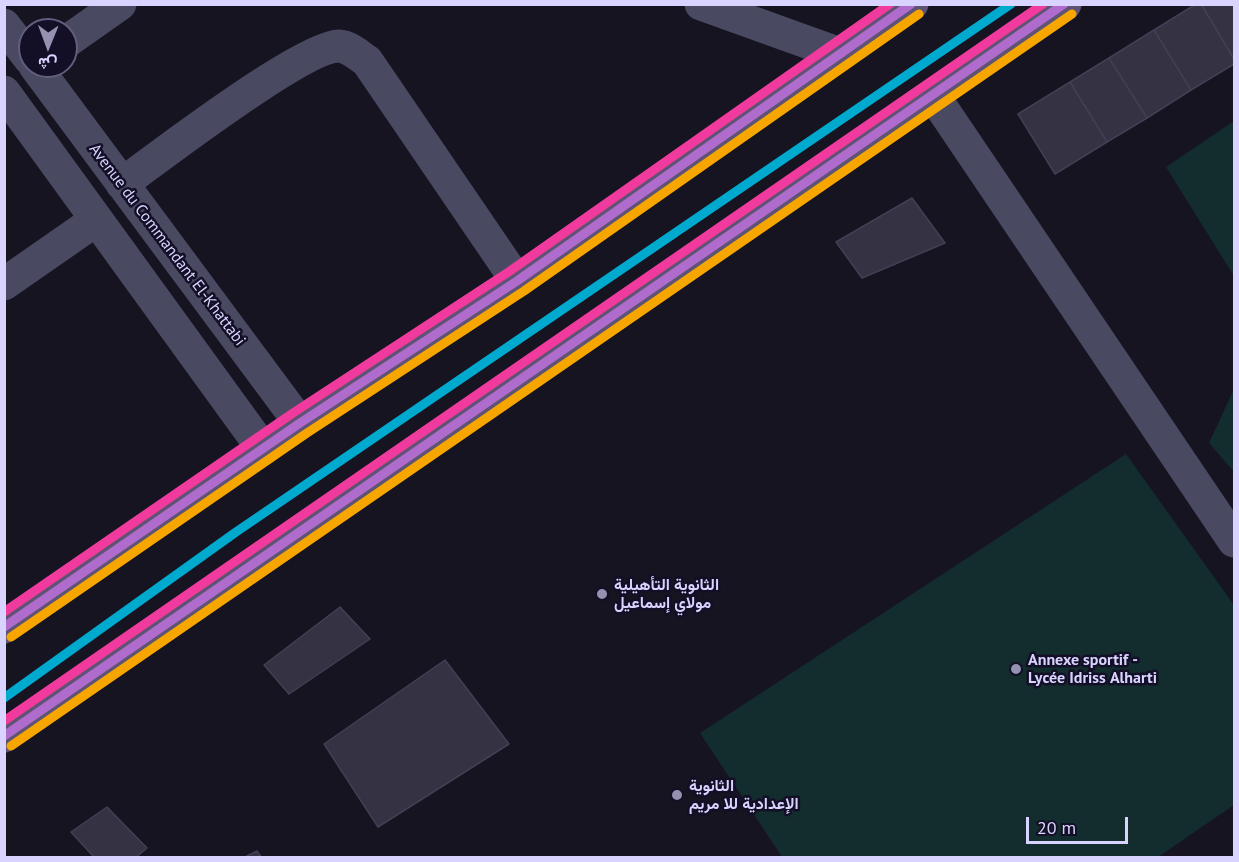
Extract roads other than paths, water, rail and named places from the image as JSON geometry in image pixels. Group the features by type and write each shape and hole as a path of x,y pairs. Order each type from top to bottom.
{"main road":[{"path":"5,625 300,423 517,281 912,4"},
{"path":"4,736 1065,4"}],"street":[{"path":"78,34 120,4"},
{"path":"700,4 840,54"},
{"path":"4,25 18,43"},
{"path":"122,184 203,124 316,52 339,46 353,51 366,61 517,281"},
{"name":"Avenue du Commandant El-Khattabi","path":"44,78 300,423"},
{"path":"4,92 263,449"},
{"path":"933,95 1234,541"},
{"path":"4,284 96,220"}],"place":[{"name":"الثانوية التأهيلية مولاي إسماعيل","path":"602,594"},
{"name":"Annexe sportif - Lycée Idriss Alharti","path":"1016,669"},
{"name":"الثانوية الإعدادية للا مريم","path":"677,795"}]}
